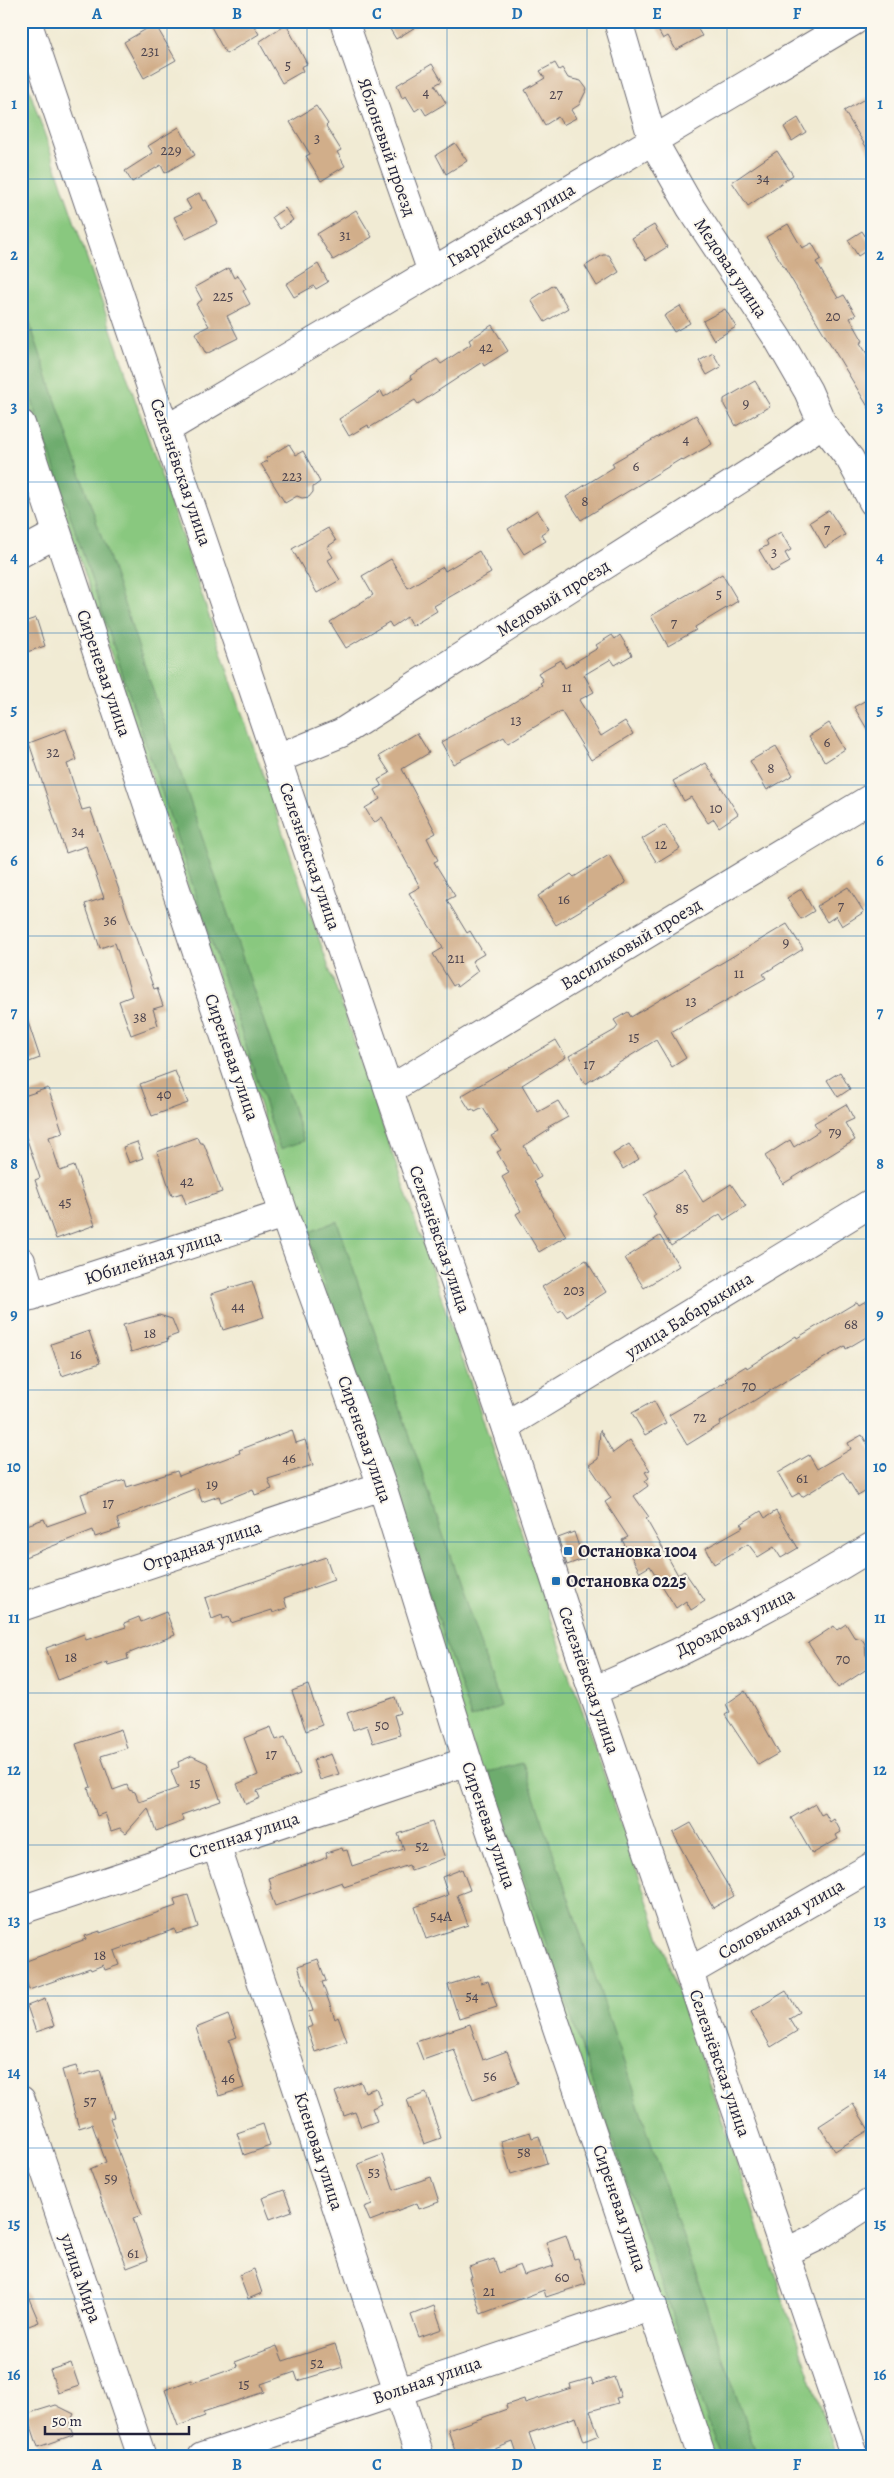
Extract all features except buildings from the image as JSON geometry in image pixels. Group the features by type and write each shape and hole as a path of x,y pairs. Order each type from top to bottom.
{"street":[{"name":"Селезнёвская улица","path":"27,21 167,429 389,1090 505,1426 593,1691 855,2457"},
{"name":"Яблоневый проезд","path":"344,21 432,272"},
{"name":"Медовая улица","path":"618,21 653,141 691,208 778,338 808,391 822,423 850,459 873,502"},
{"name":"Гвардейская улица","path":"167,429 854,21"},
{"name":"Медовый проезд","path":"278,760 341,733 778,455 822,423"},
{"name":"Сиреневая улица","path":"21,424 56,534 284,1214 382,1486 468,1761 653,2306 702,2457"},
{"path":"21,553 56,534"},
{"name":"Васильковый проезд","path":"389,1090 873,797"},
{"name":"улица Бабарыкина","path":"505,1426 873,1202"},
{"name":"Юбилейная улица","path":"27,1298 284,1214"},
{"path":"21,1261 27,1298"},
{"name":"Отрадная улица","path":"21,1607 382,1486"},
{"name":"Дроздовая улица","path":"593,1691 738,1622 810,1584 873,1546"},
{"name":"Степная улица","path":"21,1910 468,1761"},
{"name":"Кленовая улица","path":"216,1845 420,2457"},
{"name":"Соловьиная улица","path":"689,1972 873,1866"},
{"name":"улица Мира","path":"21,2100 142,2457"},
{"path":"786,2252 817,2236 873,2201"},
{"name":"Вольная улица","path":"202,2457 653,2306"}],"green space":[{"path":"21,65 837,2457 710,2457 299,1225 21,380"},
{"path":"21,297 304,1141 280,1149 21,367"},
{"path":"337,1221 501,1706 471,1718 307,1233"},
{"path":"523,1763 757,2457 720,2457 488,1772"}],"place":[{"name":"Остановка 1004","path":"568,1551"},
{"name":"Остановка 0225","path":"556,1581"}]}
